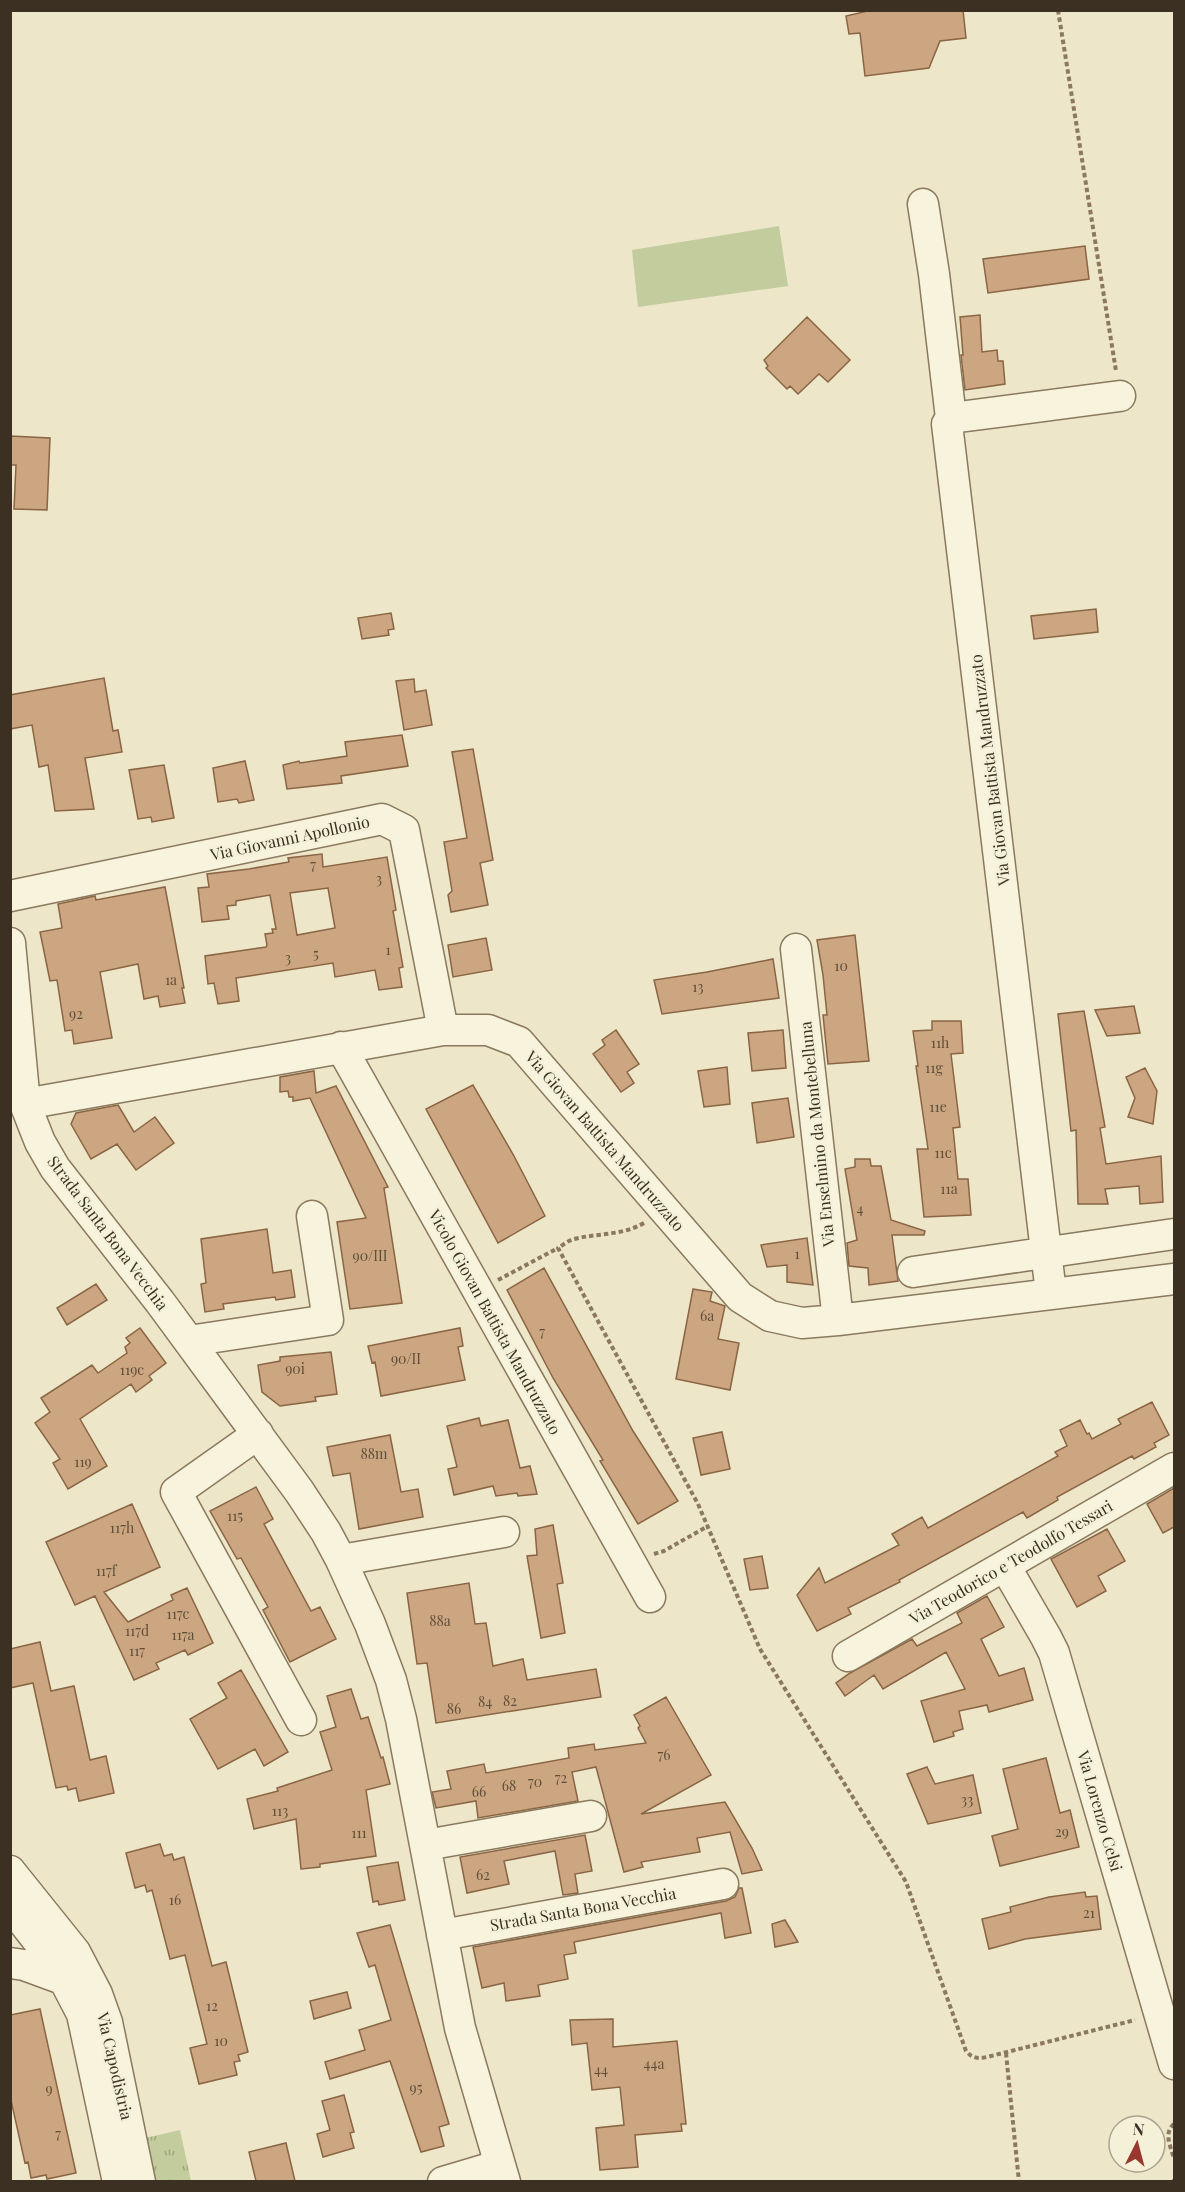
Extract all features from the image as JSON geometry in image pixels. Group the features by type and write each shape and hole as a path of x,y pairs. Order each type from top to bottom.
{"street":[{"name":"Via Giovan Battista Mandruzzato","path":"923,204 934,274 951,418 947,424 1051,1293"},
{"path":"951,418 1120,396"},
{"name":"Via Giovanni Apollonio","path":"10,896 382,819 404,830 443,1030"},
{"name":"Strada Santa Bona Vecchia","path":"10,943 25,1104 40,1142 55,1168 189,1341 299,1491 341,1560 370,1624 391,1680 410,1756 463,2041 502,2173"},
{"name":"Via Enselmino da Montebelluna","path":"795,949 838,1320"},
{"name":"Via Giovan Battista Mandruzzato","path":"25,1104 443,1030 488,1030 519,1042 740,1297 770,1316 802,1323 838,1320 1174,1279"},
{"name":"Vicolo Giovan Battista Mandruzzato","path":"340,1047 650,1597"},
{"path":"189,1341 328,1320 312,1216"},
{"path":"913,1272 1174,1234"},
{"path":"258,1434 176,1492 301,1720"},
{"name":"Via Teodorico e Teodolfo Tessari","path":"848,1656 1174,1468"},
{"path":"341,1560 504,1532"},
{"name":"Via Lorenzo Celsi","path":"1005,1566 1054,1653 1173,2053"},
{"path":"426,1845 591,1816"},
{"name":"Via Capodistria","path":"10,1871 36,1937 75,1952 87,1973 107,2022 140,2181"},
{"name":"Strada Santa Bona Vecchia","path":"442,1935 723,1884"},
{"name":"Via Capodistria","path":"10,1905 36,1937 65,1980 82,2014 118,2181"},
{"path":"10,1961 21,1957 36,1937"},
{"path":"10,1961 65,1980"},
{"path":"443,2181 502,2173"}],"path":[{"path":"1058,10 1120,396"},
{"path":"488,1285 573,1239 633,1229 665,1210"},
{"path":"558,1248 698,1504 760,1649 906,1882 966,2051 970,2056 977,2058 1006,2053 1160,2013"},
{"path":"1006,2053 1019,2181"},
{"path":"1174,2124 1169,2128 1168,2133 1174,2159"}],"green space":[{"path":"779,226 788,286 638,307 632,250"},
{"path":"180,2130 191,2181 156,2181 145,2138"}],"building":[{"path":"872,10 963,10 966,38 940,41 929,68 865,76 860,33 849,34 846,16"},
{"path":"1085,246 1089,279 988,293 983,259"},
{"path":"980,315 982,352 997,350 998,361 1003,361 1005,384 965,390 960,317"},
{"path":"807,317 850,360 828,382 819,374 798,394 790,386 787,389 766,368 768,366 764,360"},
{"path":"10,436 50,438 47,510 14,509 16,465 10,465"},
{"path":"1096,609 1098,632 1034,639 1031,616"},
{"path":"391,613 394,629 388,630 389,635 362,639 358,618"},
{"path":"104,678 113,731 118,730 122,752 85,758 94,809 55,811 48,765 39,767 32,725 10,729 10,695"},
{"path":"414,679 415,692 426,690 432,725 404,730 396,681"},
{"path":"402,735 408,766 341,776 342,783 287,789 283,765 347,756 345,742"},
{"path":"473,749 493,860 480,863 488,905 451,912 448,895 452,891 444,842 467,838 452,752"},
{"path":"245,761 254,800 239,803 237,799 218,802 213,768"},
{"path":"164,765 174,818 152,822 151,817 138,819 129,770"},
{"path":"322,854 323,867 387,857 396,910 393,911 403,967 399,968 402,987 379,990 375,970 335,977 333,963 236,978 239,1001 218,1004 214,983 208,984 205,956 266,947 265,934 273,933 272,929 276,929 270,895 236,901 236,905 227,906 229,919 202,922 198,888 209,887 207,874 289,862 288,858","holes":["328,888 335,928 297,935 290,893"]},
{"path":"165,887 185,1003 160,1007 158,996 144,999 138,964 100,972 112,1038 74,1044 72,1030 65,1031 57,980 50,981 40,932 62,928 58,904 95,896 96,900"},
{"path":"855,935 869,1061 828,1064 823,1015 827,1015 817,940"},
{"path":"486,938 492,970 453,977 448,945"},
{"path":"773,959 779,998 662,1014 654,980"},
{"path":"1134,1006 1140,1033 1107,1036 1095,1010"},
{"path":"1084,1011 1105,1127 1100,1128 1106,1164 1161,1156 1163,1202 1140,1204 1139,1186 1105,1189 1108,1204 1078,1204 1076,1130 1071,1131 1058,1014"},
{"path":"932,1021 961,1021 963,1053 951,1054 960,1127 953,1128 958,1179 968,1179 971,1215 924,1217 917,1149 928,1149 913,1031 932,1030"},
{"path":"616,1030 639,1064 627,1072 634,1083 621,1092 593,1054 605,1045 602,1040"},
{"path":"783,1030 786,1068 752,1071 748,1033"},
{"path":"727,1067 730,1104 704,1107 698,1071"},
{"path":"1145,1068 1157,1091 1153,1124 1128,1117 1135,1098 1126,1077"},
{"path":"314,1071 316,1093 336,1086 388,1187 384,1188 402,1303 350,1309 337,1222 366,1218 310,1098 293,1101 288,1091 280,1092 280,1077"},
{"path":"473,1085 545,1216 498,1243 426,1109"},
{"path":"788,1098 794,1137 757,1143 752,1103"},
{"path":"118,1105 134,1132 155,1117 174,1143 136,1170 117,1144 91,1159 71,1124 76,1113"},
{"path":"855,1159 870,1159 871,1166 881,1166 891,1220 925,1231 924,1235 892,1235 898,1281 869,1285 868,1268 849,1266 847,1243 857,1240 845,1169 855,1167"},
{"path":"267,1229 273,1273 291,1270 295,1297 276,1300 275,1297 223,1304 224,1309 205,1312 201,1284 206,1283 201,1239"},
{"path":"807,1238 813,1285 787,1282 787,1265 767,1267 761,1245"},
{"path":"544,1268 633,1431 678,1501 638,1524 600,1461 603,1460 553,1378 507,1290"},
{"path":"96,1284 107,1300 67,1325 57,1308"},
{"path":"693,1289 712,1292 710,1301 725,1306 718,1339 739,1343 730,1390 676,1379"},
{"path":"140,1328 166,1363 149,1376 152,1380 136,1392 131,1384 80,1419 107,1466 68,1489 53,1463 60,1459 35,1423 50,1412 41,1398 92,1365 98,1373 127,1353 125,1347 130,1343 126,1338"},
{"path":"460,1328 463,1346 458,1347 465,1380 381,1396 375,1362 372,1363 368,1346"},
{"path":"331,1352 337,1394 315,1397 316,1401 280,1406 262,1392 258,1365 280,1361 280,1357"},
{"path":"1152,1402 1169,1435 1154,1443 1156,1447 1134,1459 1132,1456 1057,1497 1058,1500 1027,1518 1023,1512 899,1580 900,1582 848,1608 851,1614 817,1631 797,1595 819,1568 825,1583 899,1545 892,1534 922,1517 928,1528 1058,1456 1055,1452 1067,1446 1060,1430 1080,1420 1092,1439 1121,1424 1118,1419"},
{"path":"479,1418 481,1426 508,1420 520,1468 530,1466 537,1494 518,1496 517,1493 496,1496 493,1486 454,1495 448,1469 457,1467 447,1426"},
{"path":"722,1432 730,1469 701,1475 693,1438"},
{"path":"390,1435 401,1492 418,1489 423,1517 359,1529 350,1473 333,1476 327,1447"},
{"path":"256,1487 273,1519 264,1524 311,1611 320,1607 336,1639 290,1662 263,1610 268,1607 241,1558 237,1559 210,1511"},
{"path":"1174,1488 1174,1527 1163,1533 1147,1504"},
{"path":"132,1504 160,1567 104,1592 128,1622 173,1600 171,1595 187,1588 213,1643 188,1655 185,1650 156,1663 159,1669 134,1680 95,1596 75,1605 46,1542"},
{"path":"553,1525 563,1583 557,1584 565,1633 541,1638 527,1556 537,1555 535,1529"},
{"path":"1107,1529 1125,1561 1098,1576 1106,1591 1077,1607 1051,1559"},
{"path":"762,1556 768,1588 750,1590 744,1559"},
{"path":"469,1583 475,1624 486,1623 493,1666 523,1659 527,1680 596,1669 601,1697 436,1723 427,1663 417,1664 407,1593"},
{"path":"987,1596 1004,1627 981,1639 999,1676 1024,1668 1033,1700 989,1712 987,1705 959,1711 963,1729 953,1732 954,1736 934,1742 921,1701 965,1689 946,1652 883,1689 874,1675 845,1696 836,1683 912,1639 917,1646 962,1623 957,1613"},
{"path":"40,1642 51,1691 74,1686 90,1760 106,1756 114,1793 79,1801 76,1788 68,1790 67,1786 56,1788 33,1683 10,1688 10,1649"},
{"path":"241,1670 288,1752 264,1766 255,1749 218,1769 190,1719 227,1698 218,1683"},
{"path":"351,1689 361,1719 368,1717 390,1784 366,1790 376,1856 301,1869 296,1819 254,1829 247,1799 278,1791 277,1788 332,1770 320,1732 336,1727 327,1696"},
{"path":"666,1697 711,1775 641,1814 725,1802 762,1870 742,1874 730,1832 697,1838 700,1852 641,1862 643,1867 624,1872 596,1767 572,1772 578,1801 478,1818 476,1801 436,1808 432,1792 451,1789 447,1771 484,1764 486,1773 569,1758 568,1748 594,1744 595,1750 646,1743 634,1715"},
{"path":"1046,1758 1060,1813 1070,1810 1079,1847 1000,1866 992,1836 1018,1829 1003,1769"},
{"path":"927,1767 935,1784 973,1775 981,1813 928,1824 907,1774"},
{"path":"585,1835 592,1871 575,1874 578,1893 563,1895 555,1851 504,1861 509,1884 467,1893 460,1857"},
{"path":"160,1844 164,1856 172,1854 174,1860 184,1857 212,1966 226,1962 248,2052 238,2055 240,2061 234,2062 237,2075 199,2084 190,2048 207,2044 185,1955 170,1959 152,1890 147,1892 145,1885 135,1888 126,1853"},
{"path":"398,1862 405,1900 379,1905 378,1901 373,1902 367,1867"},
{"path":"739,1888 742,1888 751,1933 725,1938 721,1913 574,1942 576,1953 564,1955 568,1979 538,1985 540,1996 506,2001 504,1983 482,1988 473,1947 726,1901 735,1897"},
{"path":"1085,1892 1086,1897 1097,1896 1101,1929 1025,1939 989,1949 982,1919 1011,1912 1010,1907 1049,1897"},
{"path":"785,1920 798,1942 775,1947 772,1924"},
{"path":"390,1925 449,2124 439,2127 444,2146 421,2152 390,2061 330,2079 325,2062 365,2050 359,2030 391,2020 375,1965 369,1967 357,1933"},
{"path":"347,1992 351,2008 314,2019 310,2001"},
{"path":"40,2009 76,2173 47,2179 46,2175 31,2178 28,2162 25,2163 10,2096 10,2015"},
{"path":"613,2019 613,2047 677,2041 686,2124 681,2124 682,2131 635,2135 638,2167 600,2170 596,2128 624,2125 620,2087 592,2090 587,2043 572,2045 570,2020"},
{"path":"344,2095 354,2132 350,2133 354,2148 323,2157 317,2134 330,2130 322,2101"},
{"path":"286,2143 295,2181 256,2181 249,2152"}]}
